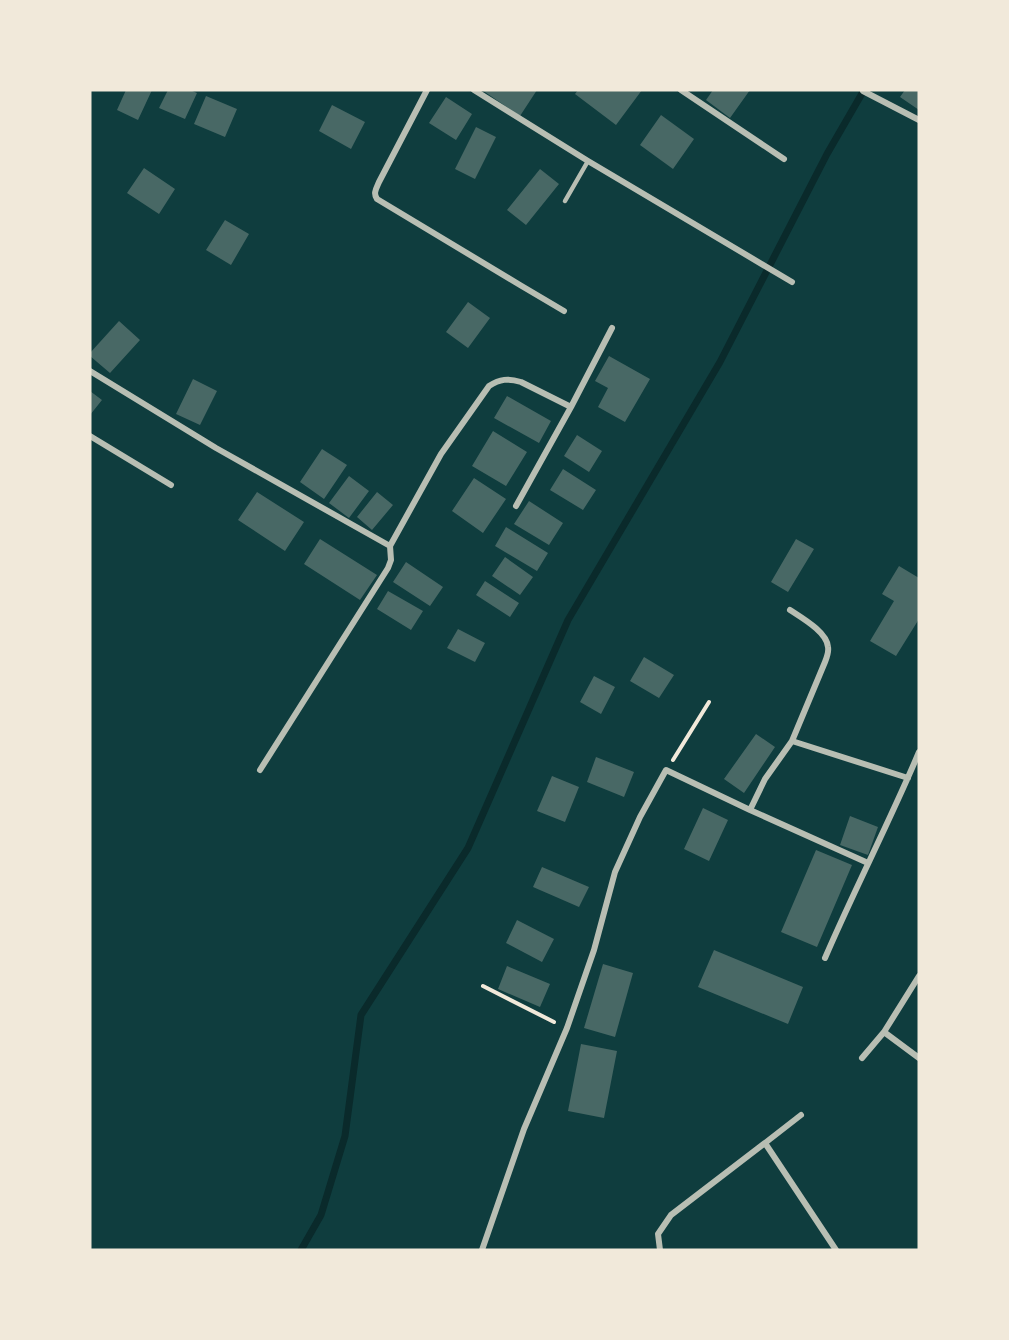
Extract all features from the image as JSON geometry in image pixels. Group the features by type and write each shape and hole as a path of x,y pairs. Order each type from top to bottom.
{"street":[{"path":"428,90 379,182 375,196 564,311"},
{"path":"474,90 792,282"},
{"path":"681,90 784,159"},
{"path":"863,91 919,120"},
{"path":"516,506 612,328"},
{"path":"90,371 216,448 390,546"},
{"path":"260,770 388,568 391,560 390,546 441,454 489,386 498,381 512,379 571,407"},
{"path":"90,436 171,485"},
{"path":"750,810 765,779 792,741 829,650 827,642 819,631 790,610"},
{"path":"792,741 908,778"},
{"path":"825,957 919,752"},
{"path":"482,1250 524,1129 567,1028 594,950 615,872 640,817 666,770 868,863"},
{"path":"862,1058 884,1032 919,976"},
{"path":"884,1032 919,1058"},
{"path":"660,1250 658,1234 671,1215 801,1115"},
{"path":"765,1143 836,1250"}],"lane":[{"path":"565,201 588,160"}],"path":[{"path":"666,770 709,702"},
{"path":"483,986 567,1028"}],"building":[{"path":"126,90 152,90 138,120 117,110"},
{"path":"168,90 190,90 197,93 185,119 159,108"},
{"path":"482,90 537,90 520,116"},
{"path":"578,90 642,90 616,125 575,94"},
{"path":"713,90 750,90 730,118 706,100"},
{"path":"905,90 919,90 919,110 900,97"},
{"path":"206,96 237,109 225,137 194,124"},
{"path":"446,97 472,114 456,140 429,123"},
{"path":"332,105 365,122 351,149 319,131"},
{"path":"661,115 694,139 673,169 640,145"},
{"path":"476,127 496,137 475,179 455,169"},
{"path":"144,168 175,189 159,214 127,193"},
{"path":"540,169 559,184 526,225 507,210"},
{"path":"225,220 249,234 231,265 206,250"},
{"path":"468,302 490,318 468,348 446,332"},
{"path":"119,321 140,340 110,373 90,356 90,353"},
{"path":"609,356 650,379 625,422 598,407 608,388 595,381"},
{"path":"193,379 217,391 200,425 176,414"},
{"path":"90,391 102,400 90,415"},
{"path":"507,396 551,421 539,443 494,418"},
{"path":"493,431 527,452 506,486 472,466"},
{"path":"577,435 602,451 589,472 564,456"},
{"path":"322,449 347,465 324,499 300,482"},
{"path":"563,469 596,490 583,510 550,490"},
{"path":"349,476 369,491 349,518 329,503"},
{"path":"474,478 506,499 483,533 452,511"},
{"path":"257,492 304,522 285,551 238,520"},
{"path":"377,492 393,505 372,530 357,517"},
{"path":"529,501 563,523 549,545 514,524"},
{"path":"506,527 548,553 537,571 495,546"},
{"path":"320,539 377,575 360,600 304,564"},
{"path":"796,539 814,549 788,592 771,582"},
{"path":"505,557 533,577 520,595 492,576"},
{"path":"406,562 443,587 430,606 393,582"},
{"path":"899,566 919,578 919,619 896,656 870,641 894,601 882,594"},
{"path":"485,581 519,603 510,617 476,595"},
{"path":"388,591 423,611 411,630 377,609"},
{"path":"458,629 485,643 475,662 447,648"},
{"path":"644,657 674,675 659,698 630,681"},
{"path":"594,676 615,687 601,714 580,702"},
{"path":"756,734 775,747 744,793 724,779"},
{"path":"596,757 634,772 624,797 587,782"},
{"path":"552,776 579,787 565,822 537,811"},
{"path":"703,808 728,820 709,861 684,849"},
{"path":"850,816 878,827 868,855 840,845"},
{"path":"816,850 852,865 817,947 781,932"},
{"path":"542,867 589,887 579,907 533,887"},
{"path":"517,920 554,939 542,962 506,943"},
{"path":"714,950 803,987 788,1024 698,987"},
{"path":"603,964 633,973 615,1037 584,1028"},
{"path":"507,966 550,984 540,1007 498,989"},
{"path":"581,1044 617,1051 604,1118 568,1111"}],"waterway":[{"path":"301,1250 321,1215 345,1136 361,1015 468,848 568,620 720,362 827,154 864,90"}]}
